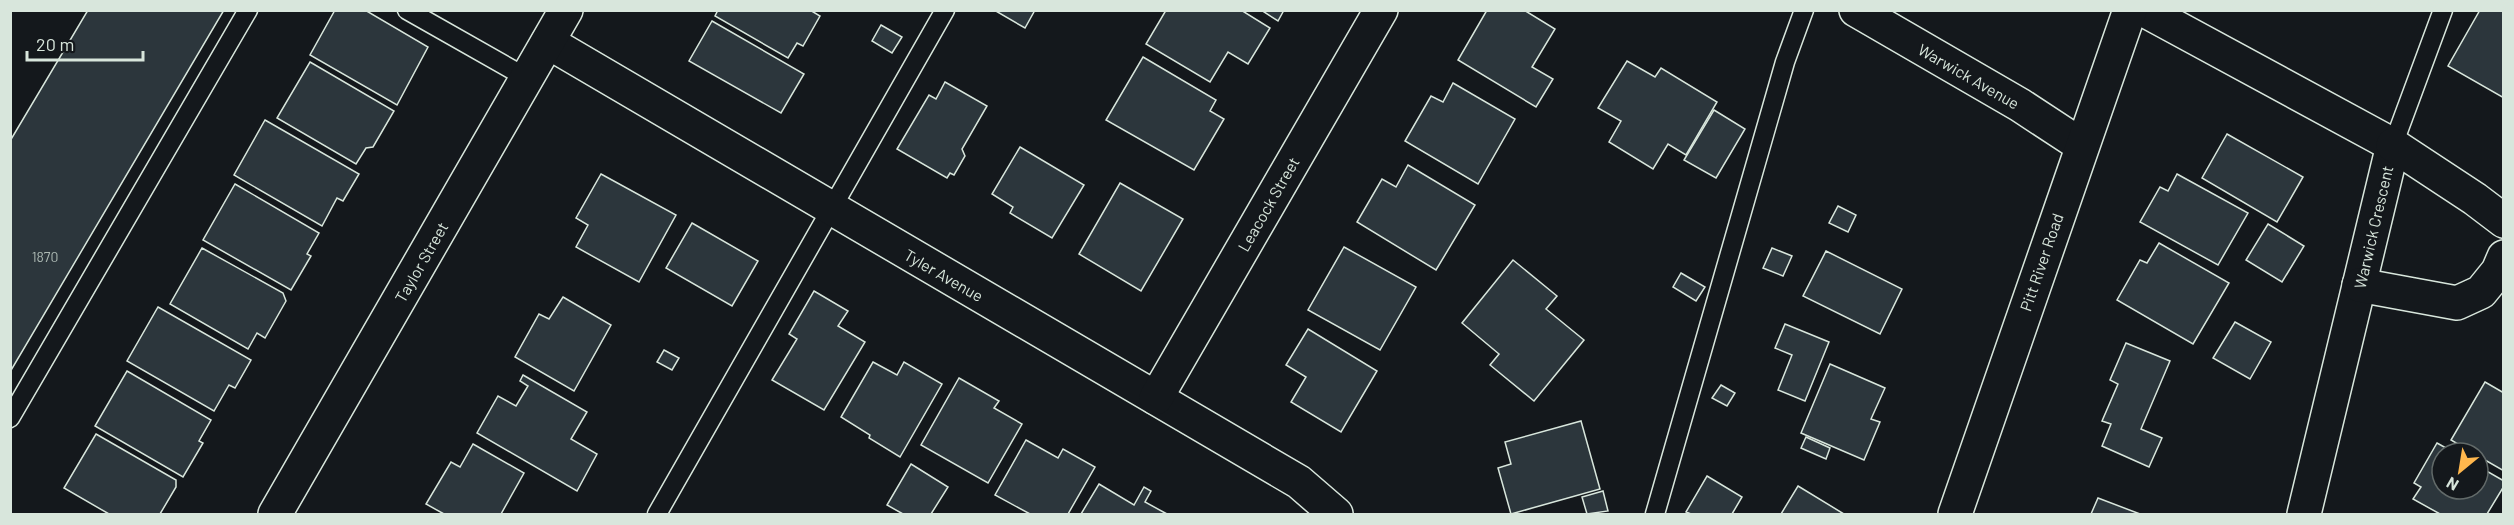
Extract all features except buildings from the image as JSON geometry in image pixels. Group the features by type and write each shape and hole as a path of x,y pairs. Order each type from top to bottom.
{"street":[{"name":"Taylor Street","path":"275,514 566,10"},
{"name":"Leacock Street","path":"1155,398 1381,10"},
{"name":"Warwick Avenue","path":"1856,10 2019,105 2081,145"},
{"name":"Pitt River Road","path":"1954,514 2130,10"},
{"name":"Warwick Crescent","path":"2144,10 2392,145 2304,514"},
{"name":"Tyler Avenue","path":"548,42 1299,482 1336,514"},
{"path":"2392,145 2475,199 2504,221"},
{"path":"2359,285 2457,303 2481,292 2498,271 2504,257"}],"lane":[{"path":"10,418 248,10"},
{"path":"407,10 527,78"},
{"path":"657,514 945,10"},
{"path":"1655,514 1785,62 1804,10"},
{"path":"2392,145 2443,10"}]}
